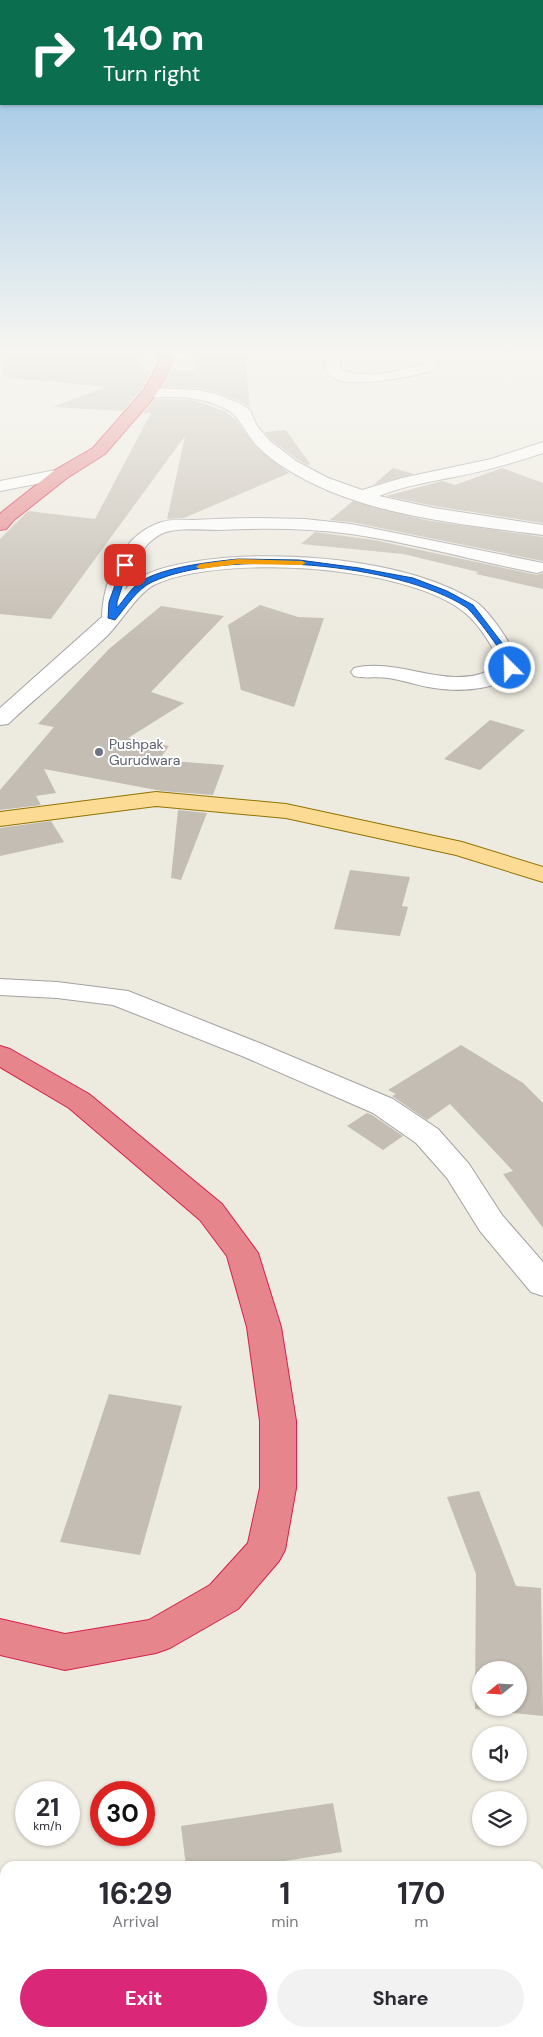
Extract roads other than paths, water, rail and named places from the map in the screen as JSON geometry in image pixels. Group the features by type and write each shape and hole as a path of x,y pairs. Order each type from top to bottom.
{"highway":[{"path":"0,525 8,516 60,474 101,449"},
{"path":"0,1055 79,1102 212,1212 242,1253 264,1327 278,1421 278,1488 266,1550 224,1598 156,1636 65,1652 0,1637"}],"main road":[{"path":"0,819 156,799 286,811 462,849 543,875"}],"street":[{"path":"269,449 277,457 309,476 363,496 418,511 543,530"},
{"path":"363,496 404,481 470,469 510,459 537,449"},
{"path":"0,486 60,474"},
{"path":"112,618 116,591 133,550 153,529 166,526 242,523 349,529 419,541 488,558 538,566"},
{"path":"0,719 112,618 141,585 150,580 185,569 238,562 299,563 359,570 410,580 444,592 471,606 508,656 510,668 494,678 465,683 435,682 386,671 361,672"},
{"path":"0,987 118,996 234,1042 383,1106 427,1136 458,1171 491,1223 543,1284"}],"place":[{"name":"Pushpak Gurudwara","path":"99,752"}]}
